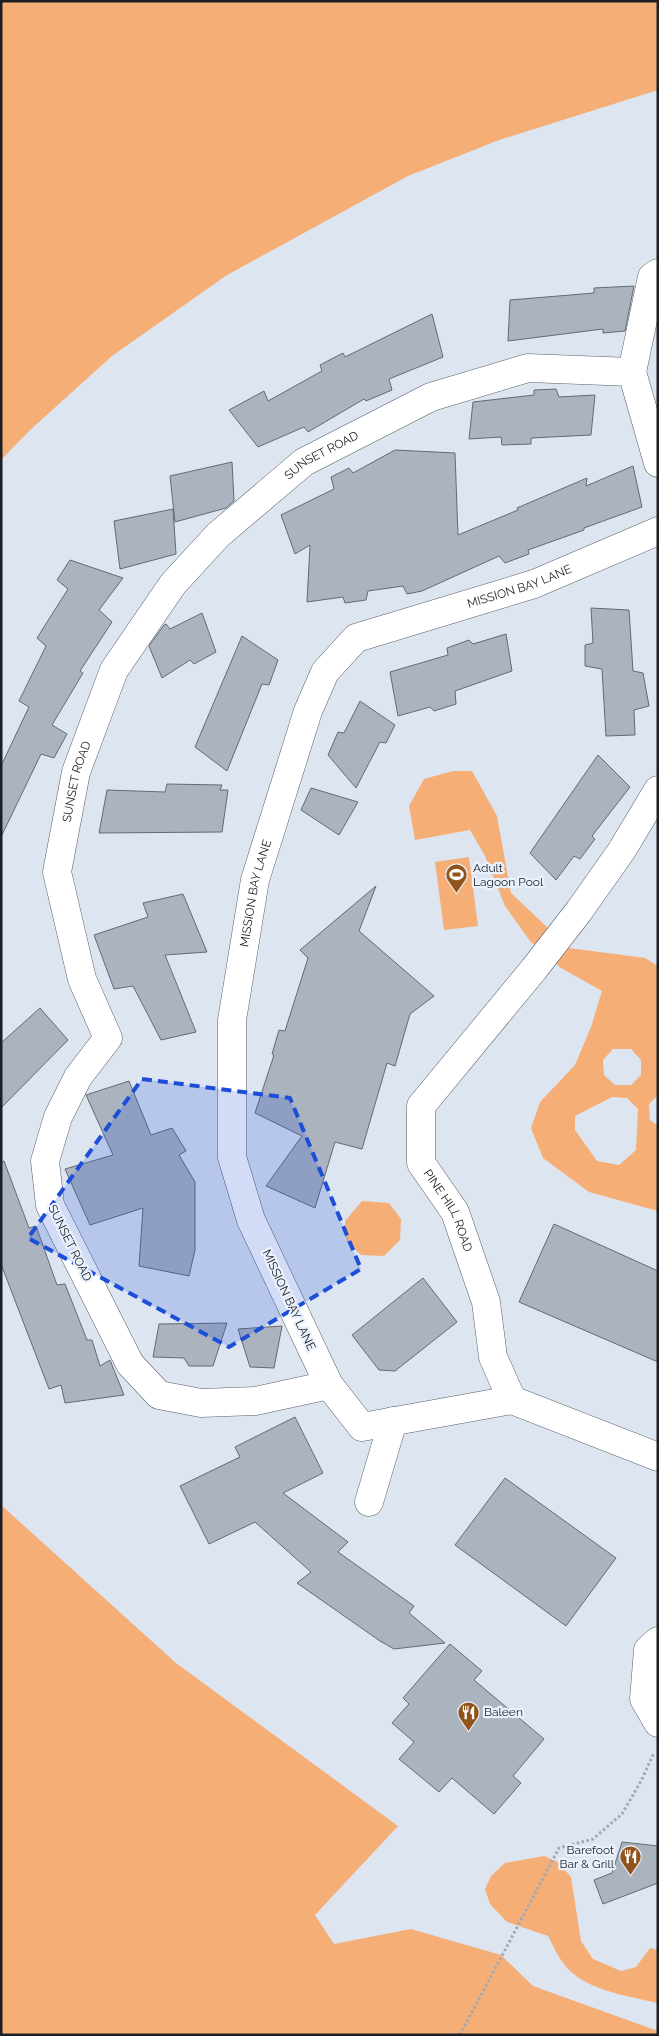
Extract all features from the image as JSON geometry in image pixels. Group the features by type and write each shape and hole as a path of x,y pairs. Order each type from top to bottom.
{"street":[{"path":"658,273 652,277 632,372 658,463"},
{"name":"SUNSET ROAD","path":"329,1385 256,1401 201,1403 159,1395 130,1364 50,1205 45,1161 58,1117 78,1077 108,1038 82,979 57,872 76,772 114,670 173,584 218,535 304,462 431,397 528,368 632,372"},
{"name":"MISSION BAY LANE","path":"512,1400 362,1427 329,1385 251,1220 232,1157 232,1020 256,880 308,711 325,672 356,638 534,584 658,531"},
{"name":"PINE HILL ROAD","path":"512,1400 493,1357 486,1302 455,1212 421,1163 421,1106 534,969 579,911 622,850 658,790"},
{"path":"512,1400 658,1458"},
{"path":"369,1502 393,1421"},
{"path":"658,1641 648,1650 644,1699 658,1723"}],"path":[{"path":"460,2035 559,1848 593,1839 622,1814 641,1781 654,1751"}],"highlighted area":[{"path":"142,1079 290,1098 361,1269 229,1347 28,1238"}],"shaded area":[{"path":"1,1 658,1 658,90 499,140 408,176 227,275 112,356 29,431 1,460"},
{"path":"453,771 472,771 497,816 511,893 569,948 645,958 658,966 658,1095 649,1104 650,1120 658,1126 658,1211 589,1192 543,1158 531,1128 540,1102 575,1065 591,1027 602,991 561,968 530,941 505,906 485,856 470,830 415,840 409,806 424,779","holes":["613,1049 631,1049 641,1060 641,1075 631,1085 615,1085 604,1075 603,1060","612,1097 627,1098 638,1109 636,1150 619,1165 597,1161 575,1130 575,1116"]},
{"name":"Adult Lagoon Pool","path":"469,857 478,926 444,930 435,862"},
{"path":"362,1201 389,1203 401,1219 400,1240 384,1256 361,1255 347,1242 345,1221"},
{"path":"1,1505 176,1663 398,1826 315,1915 334,1944 411,1929 501,1955 533,1986 658,2031 658,2035 1,2035"},
{"path":"544,1856 558,1862 571,1877 581,1941 593,1959 621,1971 636,1967 650,1948 658,1950 658,2003 606,1990 582,1980 563,1963 548,1936 507,1922 490,1904 485,1889 491,1876 505,1863"}],"building":[{"path":"634,286 625,331 603,333 603,329 508,341 510,300 594,293 594,288"},
{"path":"432,314 443,357 389,379 392,390 366,401 364,399 308,432 304,427 258,447 229,410 264,391 268,401 322,371 320,365 343,353 345,357"},
{"path":"556,389 559,397 595,395 591,435 531,438 531,444 502,445 501,437 469,439 473,402 534,395 534,390"},
{"path":"395,450 455,453 458,535 587,478 586,486 633,466 642,507 528,550 529,554 505,563 499,556 422,591 407,594 403,586 368,591 366,600 345,603 343,597 307,602 310,545 295,554 281,515 334,489 331,477 349,468 353,473"},
{"path":"232,462 234,501 226,508 175,522 170,476"},
{"path":"173,509 176,554 120,569 114,521"},
{"path":"70,560 123,578 99,610 112,622 80,671 83,673 52,725 67,734 54,758 41,754 1,837 1,766 29,707 19,701 46,646 37,638 68,589 57,580"},
{"path":"591,608 629,610 633,671 643,673 649,706 634,710 635,735 606,736 602,669 585,666 585,645 593,643"},
{"path":"202,613 216,652 194,664 190,660 162,678 149,646 164,625 166,624 170,629"},
{"path":"506,634 512,671 455,691 456,704 434,711 430,707 398,716 390,672 448,655 447,648 469,640 473,644"},
{"path":"242,636 278,660 269,685 262,684 227,771 195,747"},
{"path":"360,701 395,725 386,743 380,742 356,788 328,755 338,732 344,733"},
{"path":"598,755 630,787 592,836 595,839 580,859 574,856 556,880 530,853"},
{"path":"167,784 222,785 220,790 228,790 222,832 99,833 107,790 165,792"},
{"path":"311,788 358,802 339,835 301,810"},
{"path":"376,886 359,931 434,996 410,1014 395,1066 387,1063 362,1149 335,1142 315,1208 266,1186 302,1136 255,1113 274,1055 272,1054 279,1030 285,1031 308,958 300,950"},
{"path":"183,894 207,952 165,955 196,1032 161,1040 133,986 114,989 94,935 148,917 143,903"},
{"path":"40,1008 68,1040 1,1108 1,1043"},
{"path":"129,1081 151,1135 172,1128 186,1151 179,1155 195,1182 195,1250 189,1276 139,1266 143,1208 90,1225 65,1169 113,1155 86,1095"},
{"path":"4,1161 29,1228 36,1226 57,1285 65,1284 87,1340 92,1340 100,1366 110,1360 124,1395 65,1403 61,1385 49,1389 1,1264 1,1162"},
{"path":"554,1224 658,1271 658,1362 519,1302"},
{"path":"423,1278 457,1322 395,1371 379,1370 352,1335"},
{"path":"227,1323 213,1366 189,1366 184,1358 153,1357 159,1324"},
{"path":"282,1326 274,1368 250,1367 238,1329"},
{"path":"295,1417 323,1473 283,1493 348,1542 338,1552 414,1606 409,1613 445,1643 394,1649 380,1641 297,1583 311,1572 255,1522 209,1544 180,1486 240,1457 235,1447"},
{"path":"505,1478 616,1558 566,1626 455,1545"},
{"name":"Baleen","path":"450,1644 482,1671 474,1680 544,1739 513,1776 521,1783 494,1814 452,1778 439,1792 399,1759 414,1742 392,1723 409,1704 403,1698"},
{"name":"Barefoot Bar & Grill","path":"622,1842 658,1846 658,1883 603,1904 594,1880 612,1873"}],"place":[{"name":"Adult Lagoon Pool","path":"457,894"},
{"name":"Baleen","path":"468,1731"},
{"name":"Barefoot Bar & Grill","path":"630,1876"}]}
